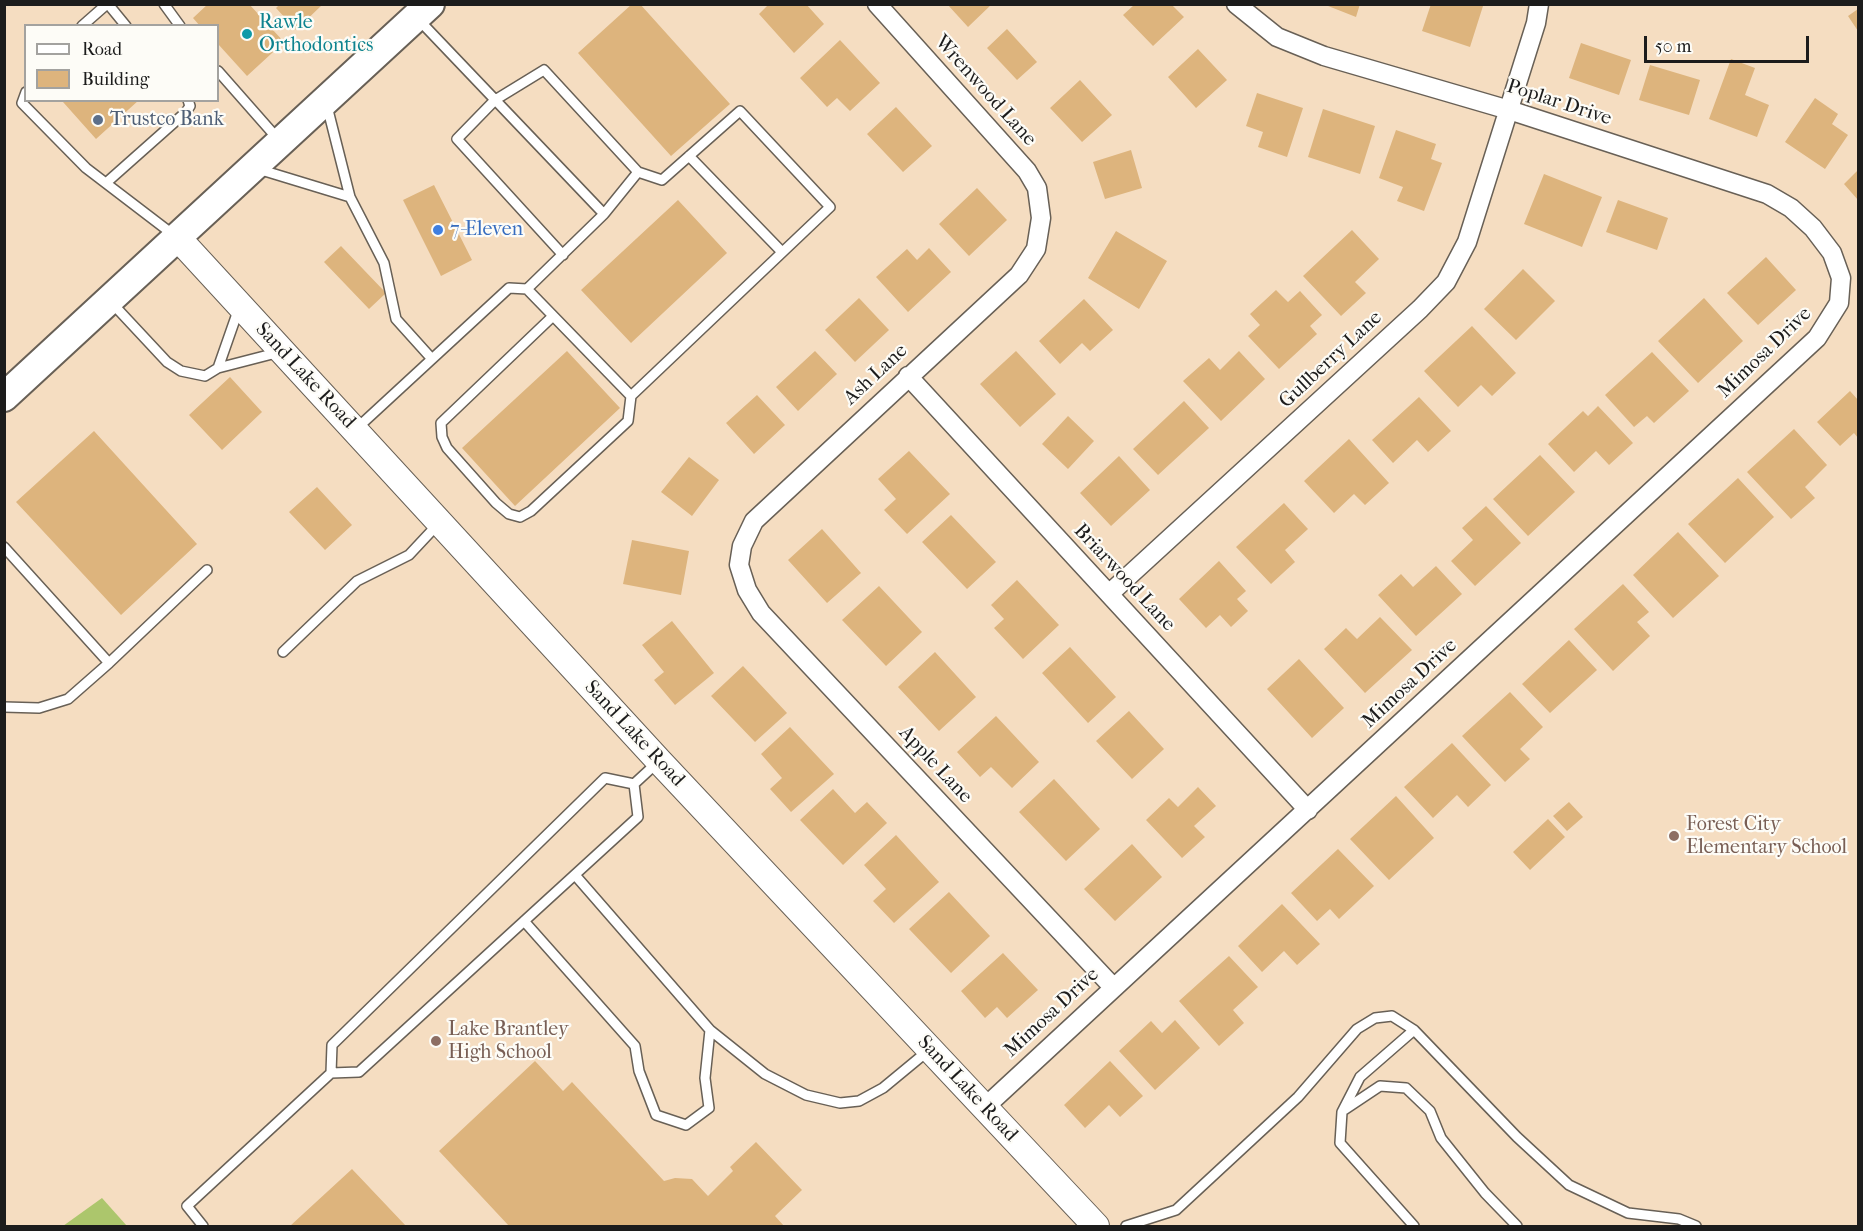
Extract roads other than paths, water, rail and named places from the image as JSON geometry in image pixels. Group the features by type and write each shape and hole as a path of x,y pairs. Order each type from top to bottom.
{"main road":[{"path":"4,397 326,101 417,9"}],"street":[{"name":"Wrenwood Lane","path":"877,4 1027,171 1037,188 1041,218"},
{"name":"Poplar Drive","path":"1236,4 1277,37 1324,56 1509,110 1767,194 1791,208 1813,228 1832,253 1840,278"},
{"name":"Gullberry Lane","path":"1109,594 1420,309 1446,282 1467,242 1536,23 1539,4"},
{"name":"Ash Lane","path":"739,565 742,546 754,521 1019,275 1036,249 1041,218"},
{"name":"Sand Lake Road","path":"177,237 659,761 1096,1227"},
{"name":"Mimosa Drive","path":"984,1108 1817,338 1839,303 1840,278"},
{"name":"Briarwood Lane","path":"908,376 1308,810"},
{"name":"Apple Lane","path":"739,565 747,590 761,613 1113,987"}],"lane":[{"path":"84,24 107,4 124,24"},
{"path":"164,4 179,24"},
{"path":"417,9 495,100 604,214"},
{"path":"553,316 441,423 442,437 447,448 496,503 509,514 520,517 531,511 628,421 631,396 830,207 740,111 662,180 638,172 544,70 495,100 457,139 563,255"},
{"path":"219,71 281,142"},
{"path":"24,98 22,103 86,168 177,237"},
{"path":"326,101 350,197 384,263 396,319 432,358"},
{"path":"106,183 186,112 190,106 189,102"},
{"path":"689,156 782,252"},
{"path":"254,167 350,197"},
{"path":"527,289 604,214 638,172"},
{"path":"355,430 509,288 527,289 631,396"},
{"path":"109,300 167,362 181,371 205,376 218,368 283,351"},
{"path":"218,368 240,306"},
{"path":"283,652 357,581 409,555 439,522"},
{"path":"4,547 109,663"},
{"path":"4,707 39,708 68,699 207,570"},
{"path":"634,784 659,761"},
{"path":"331,1073 332,1045 605,778 634,784"},
{"path":"203,1227 186,1206 331,1073 359,1072 638,817 634,784"},
{"path":"575,875 710,1030 765,1074 806,1095 840,1103 859,1101 884,1088 930,1049"},
{"path":"524,921 636,1046 639,1071 656,1115 686,1125 709,1108 705,1078 710,1030"},
{"path":"1126,1227 1176,1210 1298,1097 1357,1029 1375,1018 1392,1016 1414,1030 1517,1137 1569,1185 1628,1213 1679,1219 1696,1227"},
{"path":"1414,1030 1360,1077 1342,1112 1340,1143 1414,1227"},
{"path":"1342,1112 1380,1086 1406,1088 1430,1111 1441,1138 1485,1193 1517,1227"}],"place":[{"name":"Rawle Orthodontics","path":"247,34"},
{"name":"Trustco Bank","path":"98,120"},
{"name":"7-Eleven","path":"438,230"},
{"name":"Forest City Elementary School","path":"1674,836"},
{"name":"Lake Brantley High School","path":"436,1041"}]}
